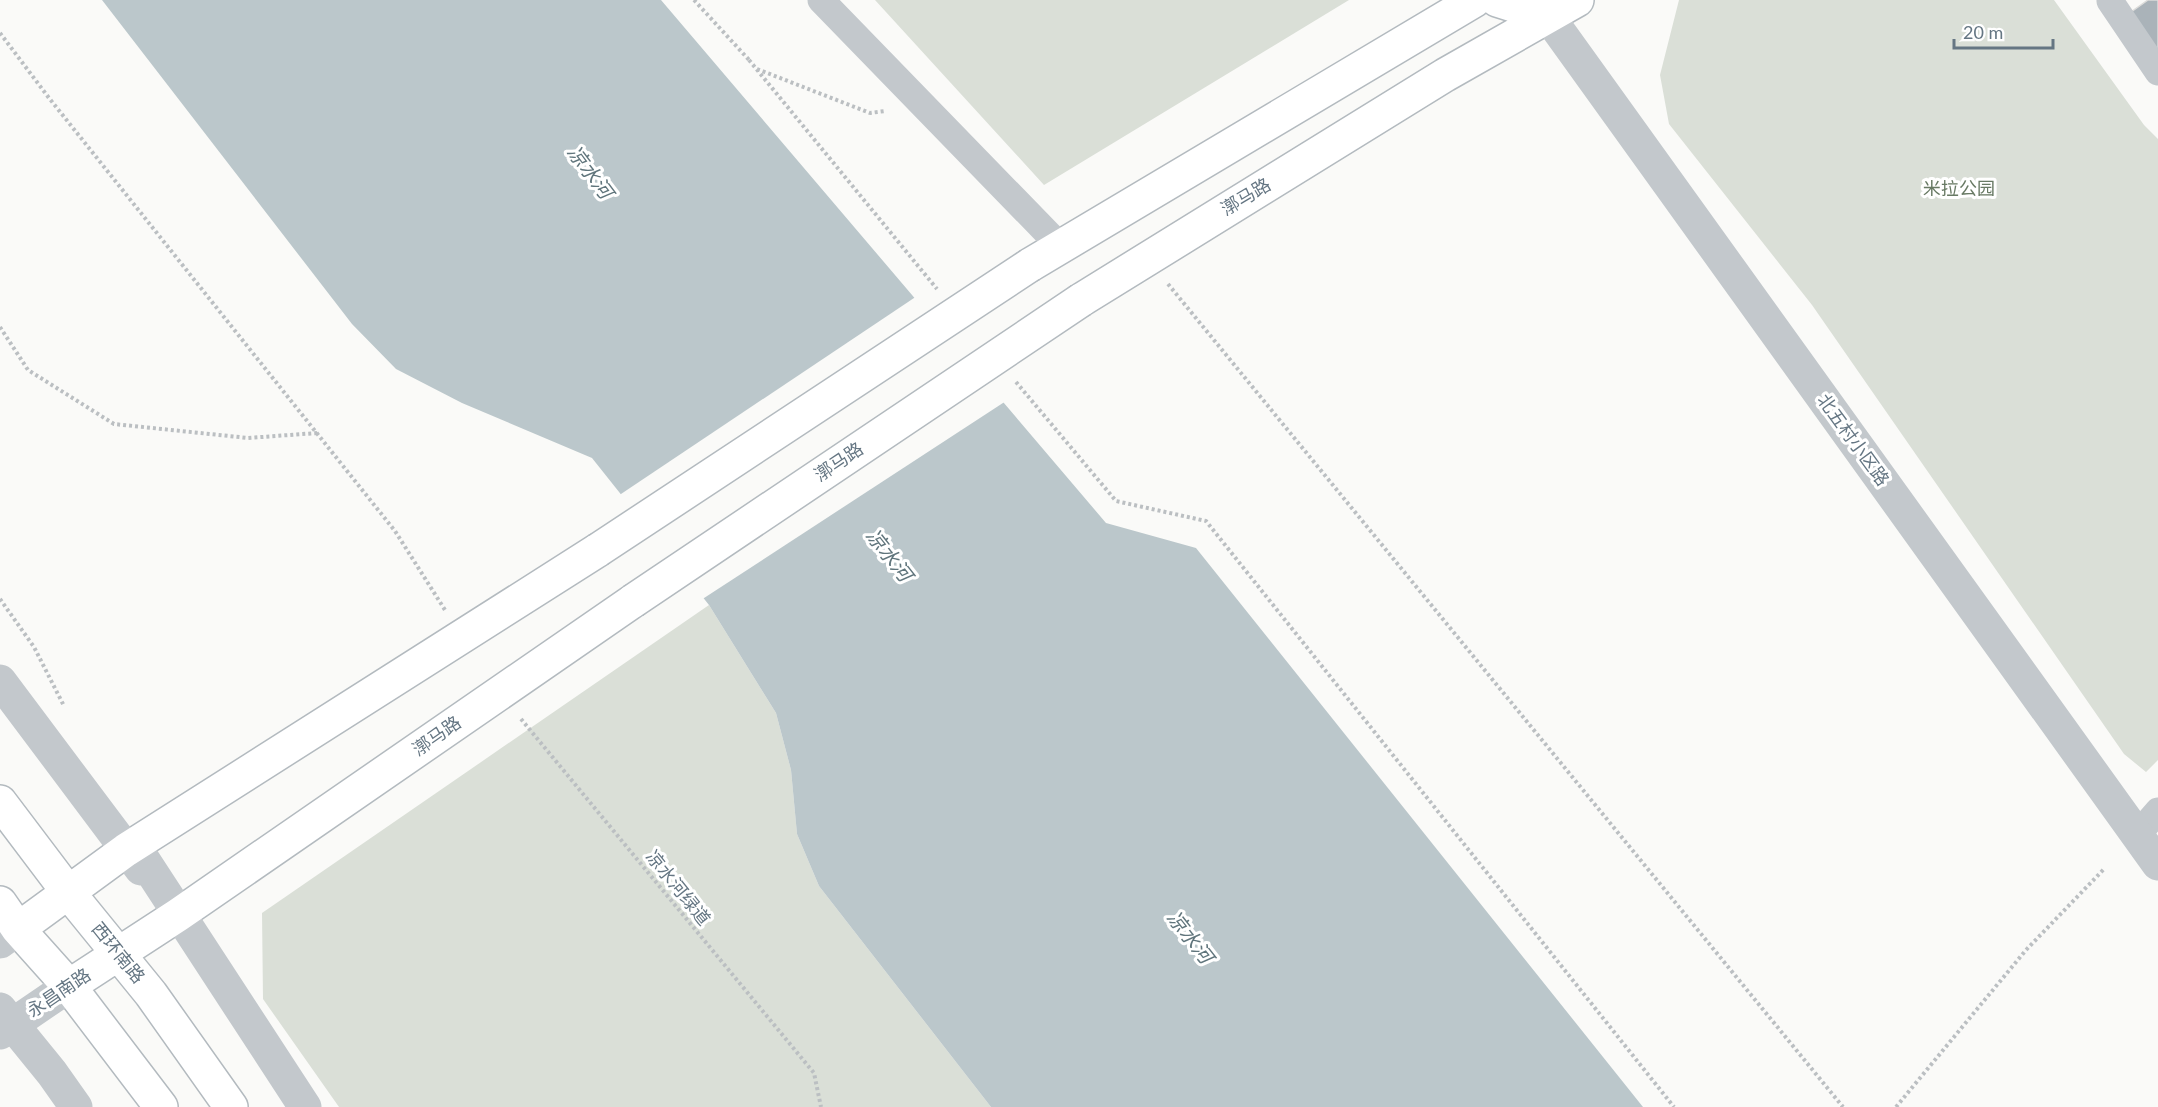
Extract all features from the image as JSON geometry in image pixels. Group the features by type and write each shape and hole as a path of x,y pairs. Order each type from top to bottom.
{"main road":[{"path":"161,1107 69,986 6,925 68,892 130,847 598,550 1060,246 1475,0"},
{"path":"1497,0 1545,8"},
{"name":"漷马路","path":"119,953 178,915 633,601 1081,300 1445,75 1545,8 1577,0"},
{"name":"西环南路","path":"0,802 68,892 151,994 231,1107"},
{"name":"永昌南路","path":"69,986 119,953"}],"street":[{"path":"821,0 1060,246"},
{"path":"2112,0 2110,1 2158,72"},
{"name":"北五村小区路","path":"1545,8 2148,823 2158,864"},
{"path":"0,681 130,847 215,968 305,1107"},
{"name":"永昌南路","path":"4,1022 69,986"},
{"path":"4,1022 52,1073 76,1107"}],"path":[{"path":"694,0 757,69 870,113 923,105"},
{"path":"0,33 49,98 395,531 462,636"},
{"path":"749,60 938,290"},
{"path":"1146,258 1843,1107"},
{"path":"0,327 28,370 114,424 248,438 317,433"},
{"path":"1016,382 1116,501 1206,521 1674,1107"},
{"name":"凉水河绿道","path":"499,694 814,1073 821,1107"},
{"path":"1896,1107 2026,950 2105,868"}],"green space":[{"path":"875,0 1349,0 1044,185"},
{"name":"米拉公园","path":"1679,0 2054,0 2144,125 2158,139 2158,760 2146,772 2124,754 1812,305 1669,124 1660,75"},
{"path":"709,605 776,713 791,770 797,834 819,886 991,1107 339,1107 263,999 262,913"}],"water":[{"name":"凉水河","path":"102,0 661,0 1106,523 1196,548 1643,1107 991,1107 819,886 797,834 791,770 776,713 709,605 592,458 462,403 396,369 352,324"}],"pier":[{"path":"917,296 1006,401 701,600 618,496"}],"building":[{"path":"2148,0 2158,0 2158,66 2124,17"}]}
